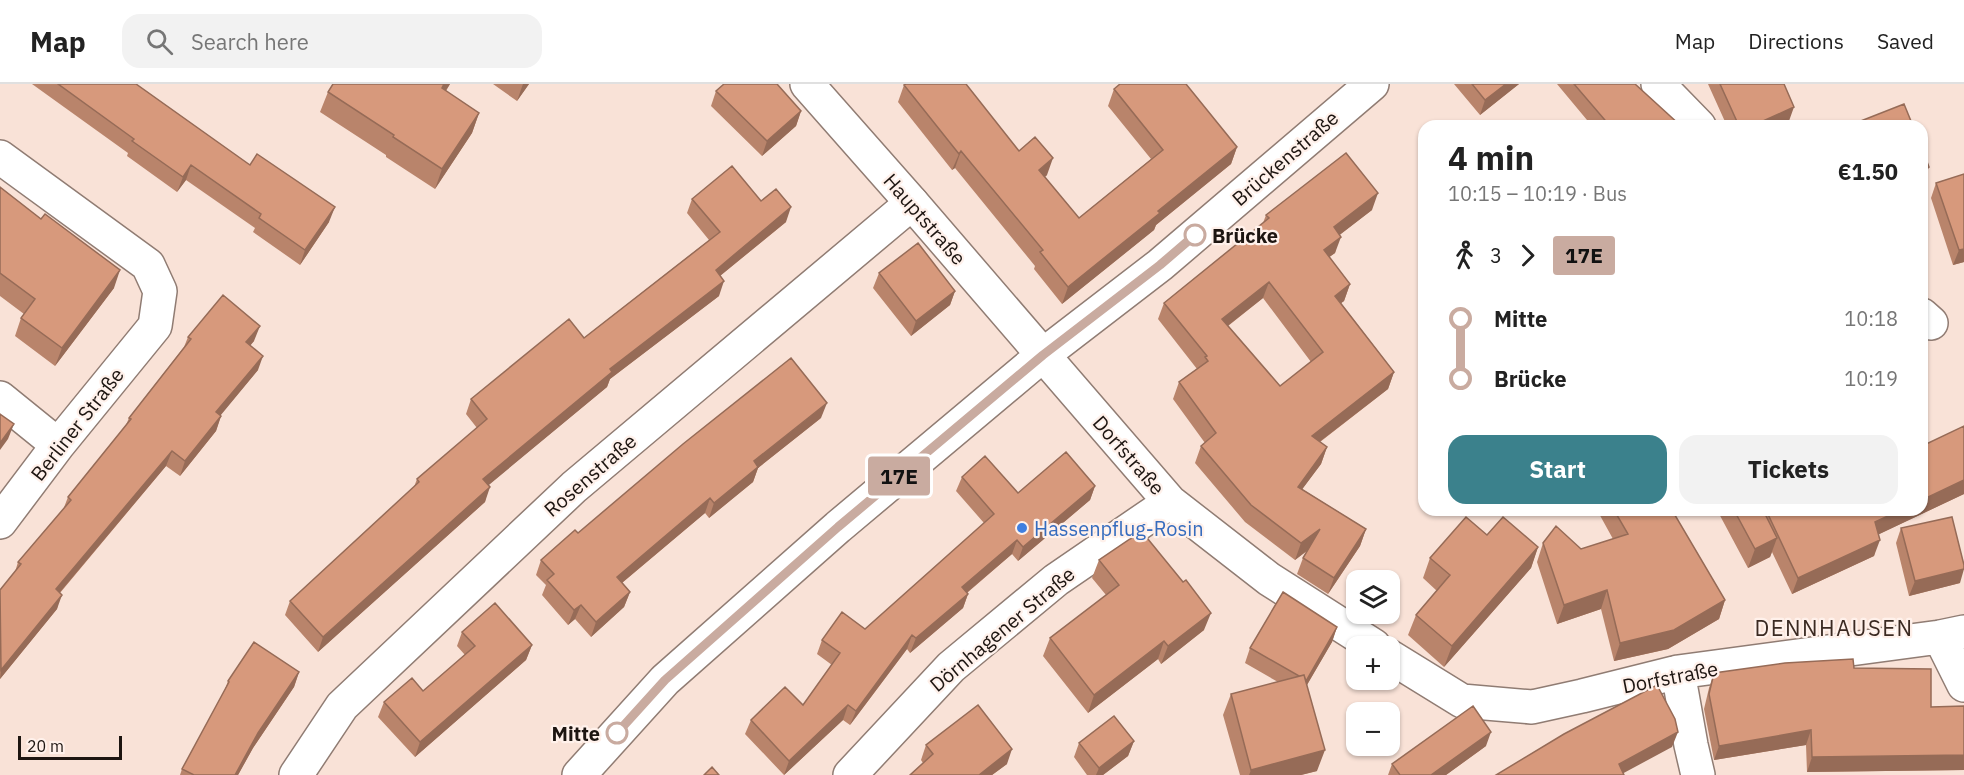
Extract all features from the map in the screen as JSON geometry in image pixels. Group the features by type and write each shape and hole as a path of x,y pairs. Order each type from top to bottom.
{"street":[{"name":"Hauptstraße","path":"807,84 1043,355"},
{"path":"1658,84 1693,120"},
{"name":"Brückenstraße","path":"579,775 665,680 838,527 1043,355 1160,265 1366,87"},
{"name":"Berliner Straße","path":"0,157 148,265 160,291 155,326 58,445 0,522"},
{"name":"Rosenstraße","path":"296,775 342,706 574,487 912,202"},
{"name":"Dorfstraße","path":"1043,355 1170,502 1269,579 1358,636"},
{"path":"0,398 58,445"},
{"name":"Dörnhagener Straße","path":"850,775 951,667 1056,580 1170,502"},
{"path":"1952,635 1964,685"},
{"name":"Dorfstraße","path":"1400,663 1462,701 1532,707 1678,672 1952,635"},
{"path":"1678,672 1698,775"}],"building":[{"path":"58,84 136,84 250,165 257,154 335,207 305,250 259,218 261,214 191,165 183,177"},
{"path":"333,84 444,84 442,88 479,113 442,169 328,92"},
{"path":"724,84 777,84 801,111 767,141 716,91"},
{"path":"966,84 1019,151 1035,137 1053,158 1039,170 1079,218 1163,150 1114,89 1120,84 1186,84 1237,147 1068,287 1040,252 1043,250 961,151 959,154 904,85"},
{"path":"1472,84 1506,84 1485,100"},
{"path":"1574,84 1635,84 1674,120 1605,120"},
{"path":"1720,84 1784,84 1794,107 1765,120 1736,120"},
{"path":"1904,104 1911,120 1863,120"},
{"path":"1346,153 1378,193 1334,227 1341,237 1324,250 1350,284 1335,296 1394,372 1312,436 1327,447 1298,487 1366,529 1334,578 1303,558 1320,529 1301,543 1251,505 1201,446 1216,433 1179,382 1208,361 1205,357 1207,356 1164,303 1269,218 1266,215","holes":["1269,282 1323,352 1280,386 1222,319"]},
{"path":"732,166 761,201 776,189 791,207 716,270 724,281 610,369 612,372 483,479 490,487 323,637 290,601 419,482 417,479 487,419 471,399 569,319 584,338 720,232 692,199"},
{"path":"1964,174 1964,249 1959,250 1936,183"},
{"path":"0,187 41,219 45,214 120,270 62,348 21,318 35,299 0,273"},
{"path":"918,243 955,291 916,321 879,273"},
{"path":"223,295 260,326 246,342 263,356 216,412 221,416 185,461 172,451 56,589 62,595 1,670 0,590 21,564 18,562 71,500 68,497 191,339 188,337"},
{"path":"791,358 827,403 754,461 758,467 714,503 710,498 617,577 630,592 596,622 581,605 574,610 547,580 554,574 541,560 575,530 578,533 683,444"},
{"path":"0,414 14,424 0,443"},
{"path":"1964,426 1964,480 1928,497 1928,443"},
{"path":"1066,452 1095,486 1023,547 1017,540 962,587 968,594 916,638 912,635 856,711 848,705 789,761 751,720 785,687 803,705 840,653 822,640 842,612 865,629 994,514 962,477 985,456 1018,493"},
{"path":"1618,516 1676,516 1725,600 1674,630 1620,643 1607,590 1564,605 1543,543 1556,526 1581,549 1628,534"},
{"path":"1737,516 1766,516 1777,538 1755,549"},
{"path":"1769,516 1888,516 1875,522 1880,540 1798,578"},
{"path":"1466,517 1487,535 1503,517 1538,547 1452,646 1416,615 1450,575 1430,558"},
{"path":"1952,517 1964,569 1915,581 1901,528"},
{"path":"1143,533 1183,582 1186,580 1211,613 1168,646 1164,641 1094,695 1050,638 1119,585 1099,560"},
{"path":"1283,592 1337,627 1306,681 1304,675 1299,676 1250,648"},
{"path":"495,603 532,645 420,742 384,702 412,678 423,691 475,646 462,632"},
{"path":"254,642 299,672 258,733 235,775 194,775 182,769 228,681"},
{"path":"1853,659 1854,668 1931,669 1931,707 1964,706 1964,755 1812,757 1811,730 1719,746 1709,694 1714,673 1785,663"},
{"path":"1304,675 1325,750 1251,770 1231,694"},
{"path":"1657,685 1675,719 1678,732 1619,764 1624,775 1496,775 1564,734"},
{"path":"978,705 1012,749 979,775 910,775 933,754 926,745"},
{"path":"1473,706 1491,732 1431,775 1400,775 1392,764"},
{"path":"1114,716 1134,741 1099,768 1079,743"},
{"path":"712,767 719,775 704,775"}],"bus line":[{"name":"17E","path":"617,733 665,680 838,527 1043,355 1160,265 1195,235"}],"place":[{"name":"Brücke","path":"1195,235"},
{"name":"Hassenpflug-Rosin","path":"1022,528"},
{"name":"Mitte","path":"617,733"}],"district":[{"name":"DENNHAUSEN","path":"1834,627"}]}
